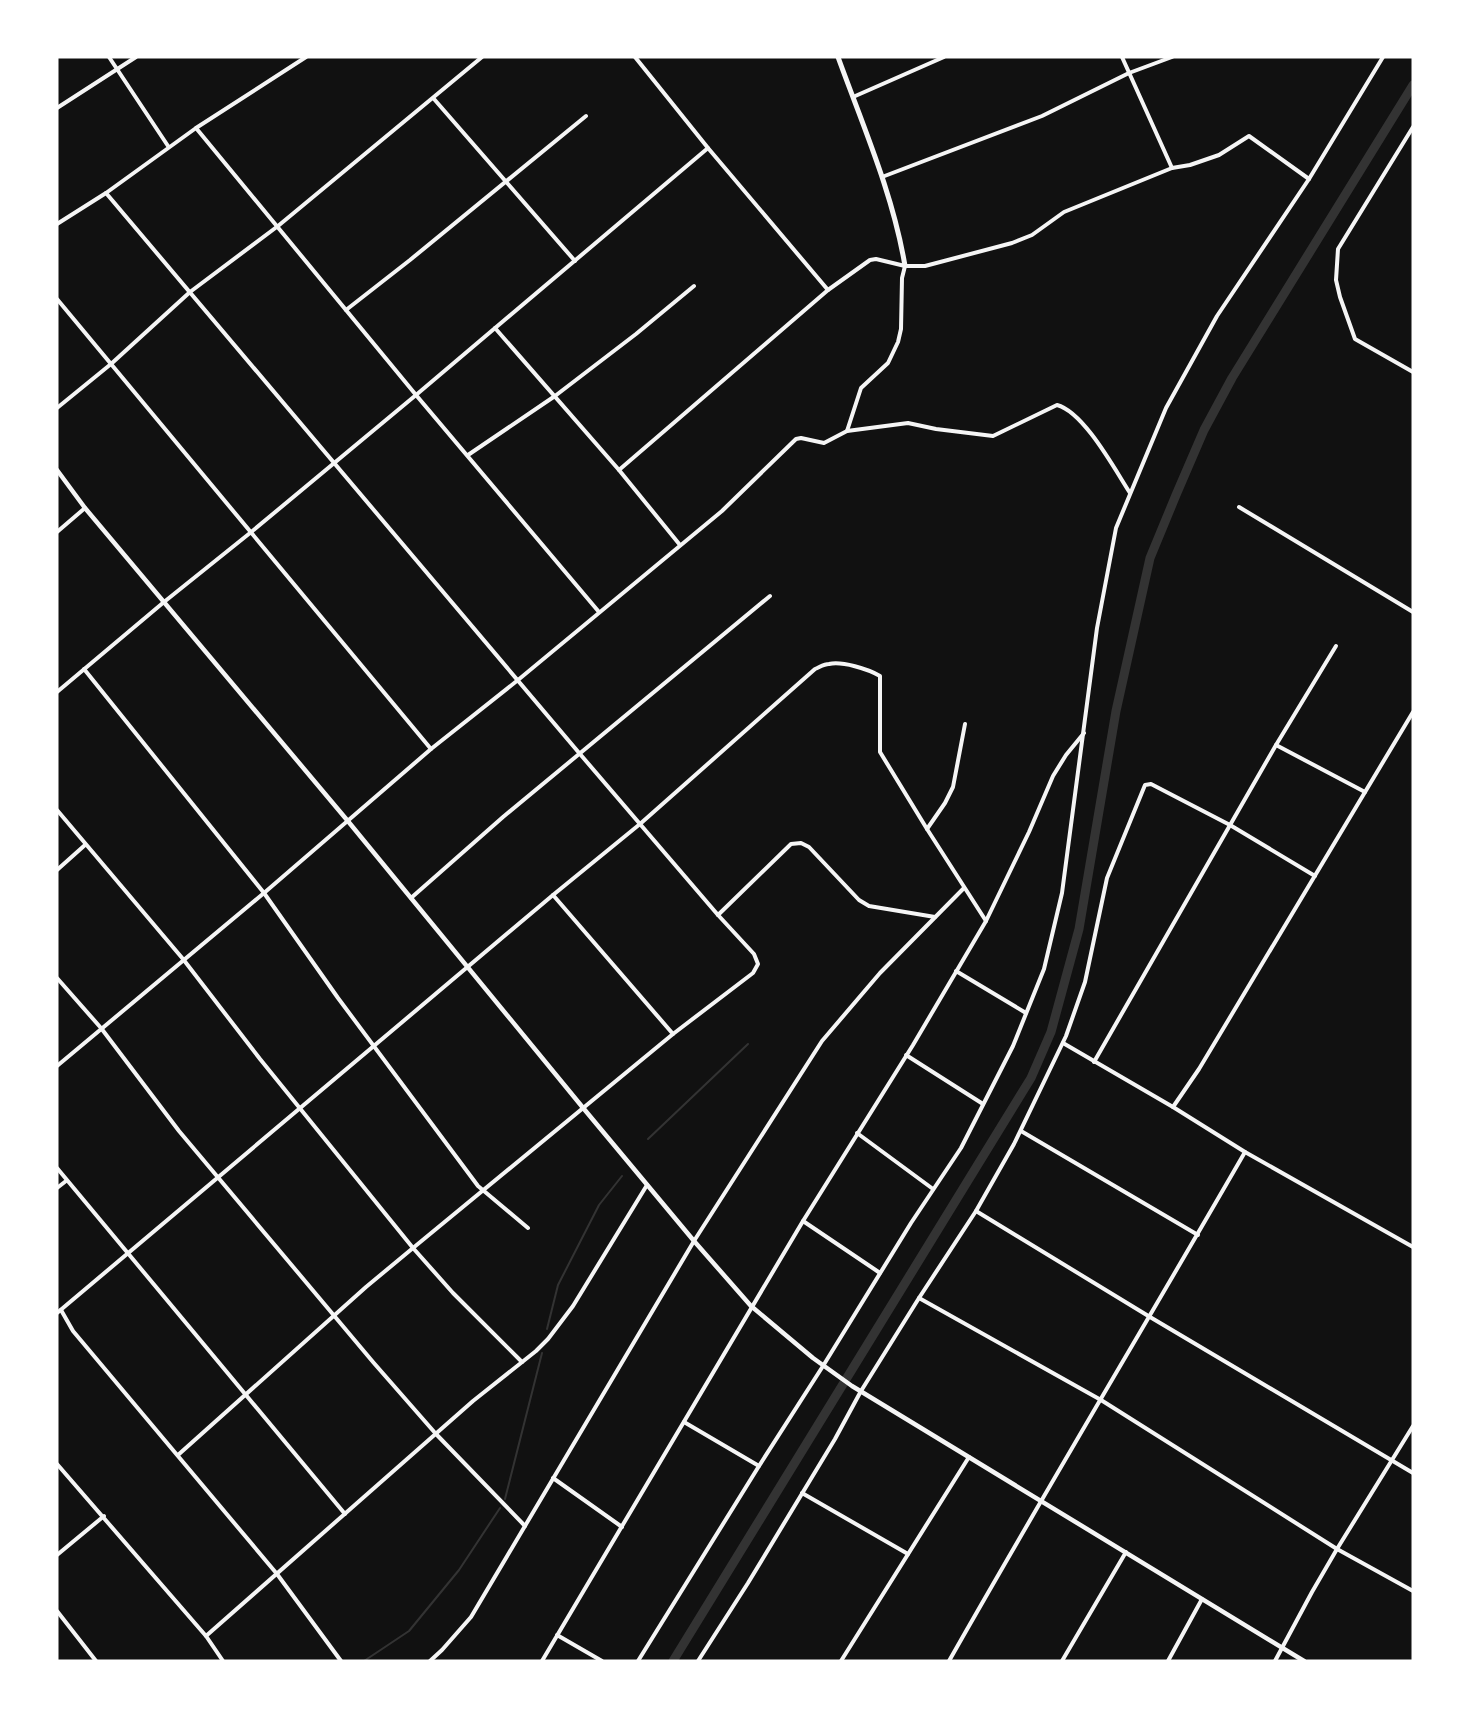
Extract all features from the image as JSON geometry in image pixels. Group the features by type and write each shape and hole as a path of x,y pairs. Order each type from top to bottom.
{"main road":[{"path":"838,57 882,177 901,241 904,266"}],"street":[{"path":"109,57 168,146"},
{"path":"57,108 136,57"},
{"path":"57,224 106,193 168,146 306,57"},
{"path":"57,408 111,364 190,292 278,226 482,57"},
{"path":"635,57 708,148 828,290"},
{"path":"852,97 944,57"},
{"path":"1122,57 1172,168"},
{"path":"882,177 1042,116 1130,73 1172,57"},
{"path":"638,1661 880,1273 961,1148 1013,1046 1044,969 1062,893 1097,628 1116,528 1166,408 1216,316 1309,179 1383,57"},
{"path":"434,99 575,261"},
{"path":"346,310 586,116"},
{"path":"1413,127 1338,249 1336,280 1355,339 1413,372"},
{"path":"196,128 599,612"},
{"path":"619,470 828,290 870,260 876,259 904,266 935,264 1023,240 1064,212 1172,168 1190,165 1219,155 1249,136 1309,179"},
{"path":"57,692 416,395 708,148"},
{"path":"106,193 580,754 754,954 758,964 753,973 673,1034 414,1248 178,1455"},
{"path":"847,431 861,388 888,363 898,342 901,329 904,266"},
{"path":"468,455 555,396 636,334 694,285"},
{"path":"57,299 431,749"},
{"path":"495,328 619,470 680,545"},
{"path":"57,1066 264,893 431,749 722,511 796,439 824,443 847,431 908,423 993,436 1058,405 1073,413 1088,430 1130,493"},
{"path":"57,470 85,508 347,820 647,1185 751,1306 852,1386 1304,1661"},
{"path":"1239,507 1413,612"},
{"path":"57,532 85,508"},
{"path":"411,898 503,817 770,596"},
{"path":"1094,1062 1276,745 1336,646"},
{"path":"341,1661 277,1574 59,1312 640,824 815,669 827,664 838,663 870,670 880,676 880,752 986,921"},
{"path":"84,669 264,893 374,1047 484,1192 528,1228"},
{"path":"1173,1107 1199,1069 1413,712"},
{"path":"927,829 953,787 965,724"},
{"path":"542,1661 802,1221 906,1055 986,921 1053,776 1084,732"},
{"path":"1276,745 1365,792"},
{"path":"698,1661 748,1583 861,1391 976,1210 1021,1131 1063,1043 1085,982 1107,878 1144,786 1151,784 1230,825 1316,876"},
{"path":"57,810 183,959 260,1059 414,1248 453,1293 522,1362"},
{"path":"718,915 791,843 801,843 809,847 859,900 869,906 934,917"},
{"path":"57,870 86,845"},
{"path":"430,1661 471,1617 694,1241 822,1041 880,973 964,888"},
{"path":"553,895 673,1034"},
{"path":"956,971 1026,1013"},
{"path":"57,978 101,1028 179,1131 334,1316 436,1434 525,1526"},
{"path":"1063,1043 1245,1152 1413,1247"},
{"path":"906,1055 983,1104"},
{"path":"1021,1131 1197,1234"},
{"path":"856,1133 933,1189"},
{"path":"949,1661 1040,1500 1150,1317 1245,1152"},
{"path":"57,1168 345,1514"},
{"path":"57,1188 66,1181"},
{"path":"206,1636 473,1401 548,1339 573,1306 647,1185"},
{"path":"976,1210 1150,1317 1413,1473"},
{"path":"802,1221 880,1273"},
{"path":"919,1298 1101,1400 1337,1549 1413,1591"},
{"path":"684,1422 759,1466"},
{"path":"1275,1661 1337,1549 1413,1426"},
{"path":"840,1661 969,1456"},
{"path":"57,1464 206,1636 223,1661"},
{"path":"553,1479 622,1527"},
{"path":"802,1493 908,1554"},
{"path":"57,1555 104,1516"},
{"path":"1062,1661 1125,1552"},
{"path":"1168,1661 1202,1599"},
{"path":"57,1611 96,1661"},
{"path":"557,1635 602,1661"}],"waterway":[{"path":"673,1661 1031,1078 1051,1032 1079,929 1116,711 1150,558 1204,430 1232,378 1413,85"},
{"path":"648,1139 748,1044"},
{"path":"547,1329 558,1285 599,1205 622,1176"},
{"path":"505,1499 542,1353"},
{"path":"364,1661 409,1631 459,1570 500,1508"}]}
